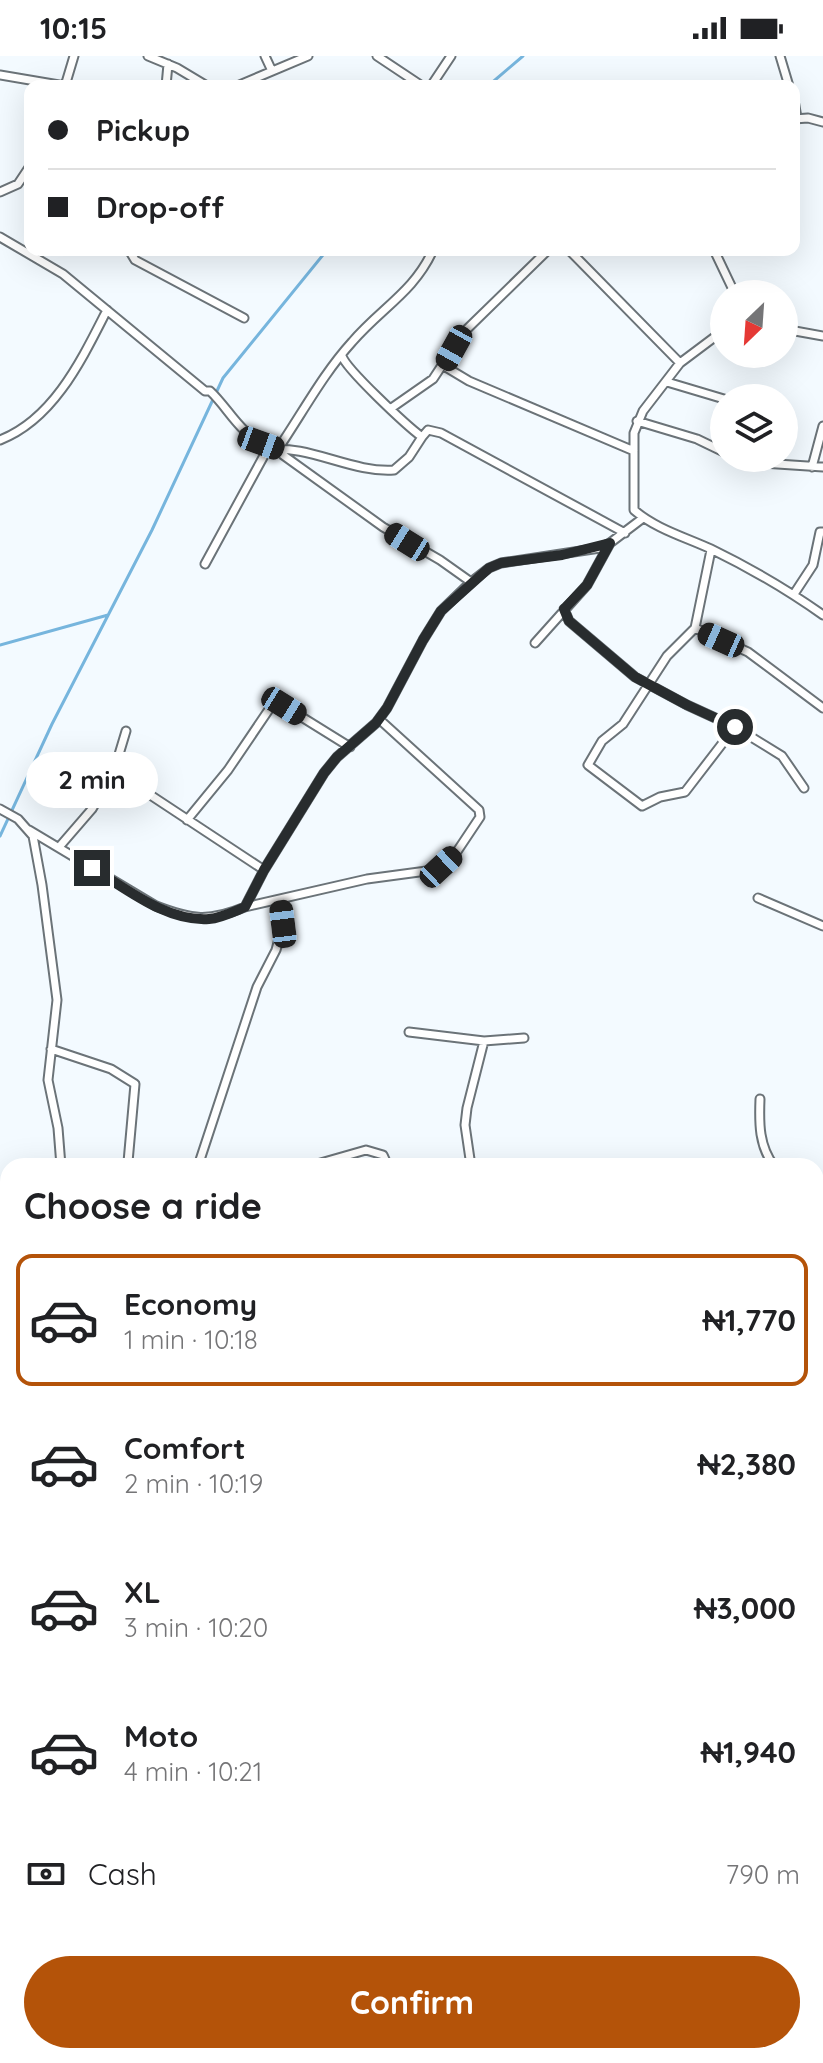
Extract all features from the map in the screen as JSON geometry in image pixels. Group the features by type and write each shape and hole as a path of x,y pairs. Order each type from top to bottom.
{"street":[{"path":"67,80 74,56"},
{"path":"148,56 196,80"},
{"path":"265,56 272,71"},
{"path":"251,80 308,56"},
{"path":"377,56 413,80"},
{"path":"435,80 451,56"},
{"path":"780,56 787,80"},
{"path":"167,80 168,64"},
{"path":"0,75 30,80"},
{"path":"800,119 823,122"},
{"path":"0,192 18,184 24,175"},
{"path":"0,237 24,251"},
{"path":"32,256 63,274 205,391 210,391 245,431 261,443 278,449 383,527 471,582"},
{"path":"133,256 244,318"},
{"path":"278,449 326,373 377,314 410,288 429,256"},
{"path":"390,409 433,379 464,332 542,256"},
{"path":"575,256 680,363"},
{"path":"717,256 728,280"},
{"path":"0,440 16,434 50,403 71,377 107,310"},
{"path":"798,332 823,336"},
{"path":"710,340 680,363 637,421 634,510 643,518 794,594 823,615"},
{"path":"342,356 344,364 409,429 422,437"},
{"path":"444,366 469,381 634,451"},
{"path":"667,382 710,395"},
{"path":"637,421 710,445"},
{"path":"812,467 823,426"},
{"path":"205,564 267,450 291,449 343,464 394,470 409,457 428,430 441,433 625,533"},
{"path":"798,466 823,467"},
{"path":"245,907 264,870 324,773 379,719 441,611 489,568 501,563 562,555 610,543 643,518"},
{"path":"794,594 813,565 820,532 823,532"},
{"path":"535,643 587,585 610,543"},
{"path":"711,550 695,628 667,656 623,724 602,741 589,762 591,769 638,806 685,792 735,727"},
{"path":"564,609 569,621 635,677 735,727 782,756 804,788"},
{"path":"695,628 748,652 823,708"},
{"path":"187,820 228,770 272,705 284,706 350,747"},
{"path":"2,810 29,830 143,899 171,912 209,919 245,907 367,879 434,870 456,853 480,817 479,810 379,719"},
{"path":"60,846 92,809 114,771 126,731"},
{"path":"114,771 264,870"},
{"path":"29,830 36,847 51,938 57,1000 49,1093 58,1128 60,1158"},
{"path":"758,898 823,926"},
{"path":"201,1158 257,987 276,950 283,924 280,899"},
{"path":"409,1032 484,1041 524,1038"},
{"path":"470,1158 465,1125 467,1108 484,1041"},
{"path":"51,1049 111,1069 135,1084 128,1158"},
{"path":"760,1099 759,1127 768,1158"},
{"path":"339,1158 366,1150 384,1158"}],"waterway":[{"path":"495,80 523,56"},
{"path":"0,836 52,724 152,530 223,378 322,256"},
{"path":"0,645 108,615"}],"route":[{"path":"92,868 156,906 193,918 224,916 245,907 264,870 324,773 337,757 376,723 387,708 441,611 471,582 501,563 562,555 600,548 610,543 587,585 564,609 569,621 635,677 735,727"}]}
